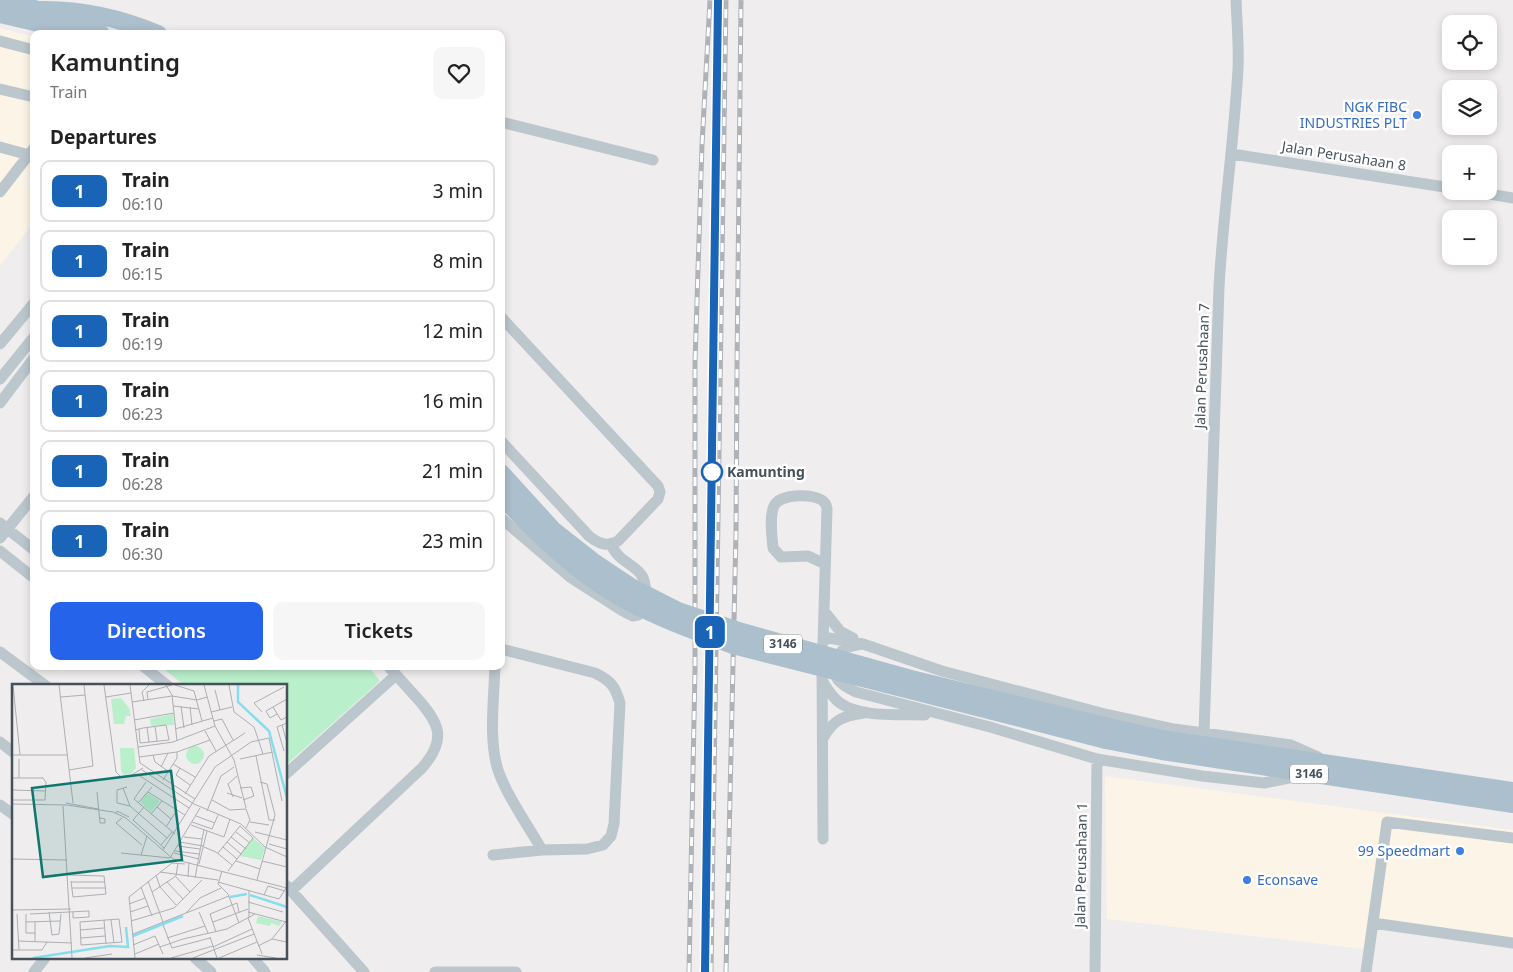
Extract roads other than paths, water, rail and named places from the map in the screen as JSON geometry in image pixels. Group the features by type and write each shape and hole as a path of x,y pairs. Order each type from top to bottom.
{"main road":[{"path":"4,0 79,22 94,30"},
{"path":"38,10 63,9 148,30"},
{"path":"0,14 44,24 57,30"},
{"name":"3146","path":"505,477 553,530 595,563 632,587 678,611 742,632 1108,734 1162,751 1513,804"},
{"name":"3146","path":"505,499 552,547 586,574 620,597 673,623 733,645 1108,734 1162,739 1513,791"}],"street":[{"name":"Jalan Perusahaan 7","path":"1204,733 1219,287 1222,232 1232,154 1238,67 1236,0"},
{"path":"0,41 30,49"},
{"path":"0,89 30,96"},
{"path":"505,123 652,160"},
{"path":"0,147 30,151"},
{"path":"0,192 30,152"},
{"name":"Jalan Perusahaan 8","path":"1232,154 1442,187"},
{"path":"1497,195 1513,198"},
{"path":"0,344 30,308"},
{"path":"505,321 658,486 660,492 658,499 618,541 612,544 603,544 589,536 505,445"},
{"path":"0,379 30,342"},
{"path":"0,403 30,363"},
{"path":"823,839 822,680 828,510 825,503 811,496 781,499 774,505 772,513 773,548 781,557 808,556 825,564"},
{"path":"30,500 2,530 30,548"},
{"path":"505,521 570,577 623,611 633,616 638,615 642,612 646,585 640,573 614,552 612,544"},
{"path":"0,551 30,575"},
{"path":"824,611 840,631 863,644"},
{"path":"823,637 863,644 961,676 1101,712 1174,728 1292,745 1331,764"},
{"path":"863,644 844,648 839,653 835,667 837,679 843,686 856,692 949,716 1097,759 1202,776 1264,783 1308,774"},
{"path":"493,855 542,850 588,849 603,845 611,836 614,816 620,703 616,690 608,680 595,673 505,650"},
{"path":"0,652 43,684"},
{"path":"148,670 166,684"},
{"path":"495,670 494,729 495,752 499,772 542,850"},
{"path":"288,772 392,671 434,720 438,733 437,744 431,758 289,887 364,972"},
{"path":"822,680 830,694 841,704 854,710 869,713 949,716"},
{"path":"823,738 834,722 844,717 869,713"},
{"path":"0,742 12,751"},
{"name":"Jalan Perusahaan 1","path":"1095,972 1097,759"},
{"path":"0,805 12,814"},
{"path":"1366,972 1388,822 1513,838"},
{"path":"1373,923 1513,943"},
{"path":"35,972 44,960"},
{"path":"196,960 211,972"},
{"path":"254,960 265,972"},
{"path":"435,972 516,972"}],"railway":[{"path":"689,972 695,669 695,363 702,145 710,0"},
{"path":"711,972 726,0"},
{"path":"726,972 736,533 741,0"}],"train":[{"name":"1","path":"705,972 718,0"}],"place":[{"name":"NGK FIBC INDUSTRIES PLT","path":"1417,115"},
{"name":"Kamunting","path":"712,472"},
{"name":"99 Speedmart","path":"1460,851"},
{"name":"Econsave","path":"1247,880"}]}
